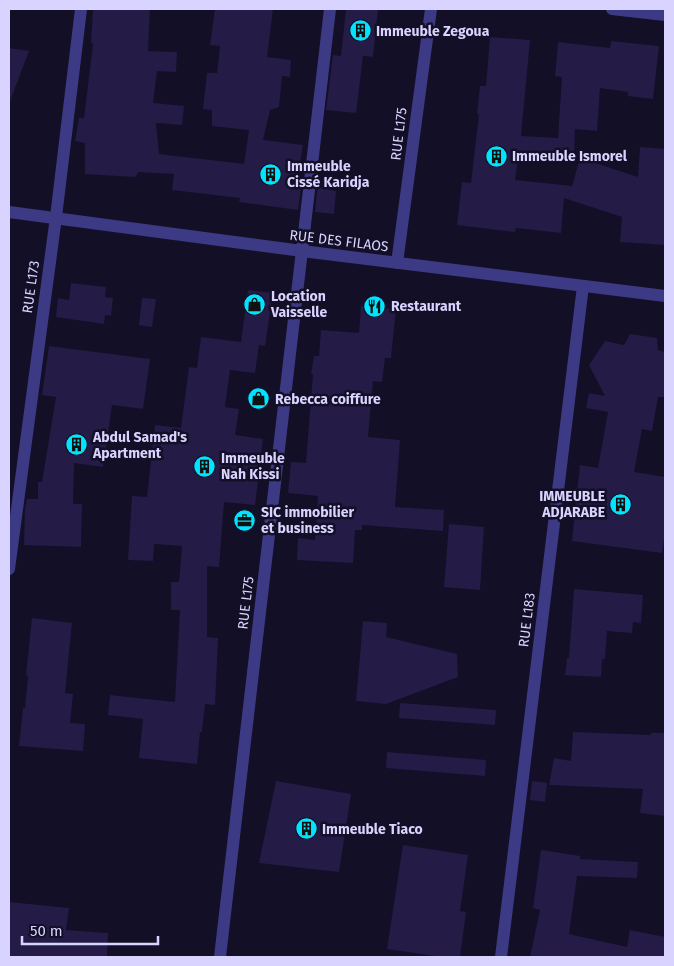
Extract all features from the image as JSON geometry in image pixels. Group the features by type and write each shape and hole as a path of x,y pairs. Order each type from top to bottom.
{"street":[{"name":"RUE L173","path":"9,569 56,217 81,9"},
{"name":"RUE L175","path":"220,957 330,9"},
{"name":"RUE L175","path":"398,263 431,9"},
{"path":"612,9 665,15"},
{"name":"RUE DES FILAOS","path":"9,212 665,296"},
{"name":"RUE L183","path":"501,957 583,286"},
{"path":"220,957 226,957"}],"building":[{"path":"93,9 150,9 148,51 177,52 176,72 157,71 153,103 184,106 182,125 156,123 159,154 244,164 249,130 212,126 212,110 203,109 207,73 217,73 220,46 210,45 215,9 273,9 267,57 291,60 290,77 282,76 279,107 270,110 263,140 303,145 297,181 302,181 298,210 239,202 240,198 172,190 174,174 139,172 135,177 85,174 85,143 75,141 79,118 84,118 93,44 91,43"},
{"path":"346,9 378,9 373,57 363,56 356,113 326,110 333,55 341,56"},
{"path":"490,37 530,40 521,136 558,138 562,77 555,76 558,42 610,48 611,41 659,46 653,99 628,96 628,92 600,88 597,131 575,129 574,155 519,152 515,180 572,186 580,158 638,177 640,147 665,149 665,245 620,242 622,217 564,198 561,233 516,228 515,232 457,225 462,182 471,183 479,114 477,114 480,86 486,86"},
{"path":"9,48 29,51 10,101 9,101"},
{"path":"318,183 329,184 329,190 336,191 334,214 315,212"},
{"path":"71,283 106,287 105,297 113,298 111,316 105,315 104,324 56,317 58,298 69,300"},
{"path":"248,290 273,293 265,346 259,345 255,373 230,370 225,407 239,409 235,435 263,439 255,505 224,502 219,567 207,566 207,637 218,638 215,705 205,704 197,764 139,758 143,719 108,715 110,695 175,702 180,610 171,610 171,582 179,582 182,546 154,544 153,561 128,560 132,496 147,497 155,425 181,428 189,367 197,368 201,337 241,342"},
{"path":"142,298 156,299 152,327 139,325"},
{"path":"361,306 396,309 391,358 385,358 382,382 373,381 368,437 400,440 395,507 444,510 443,531 362,525 362,530 355,530 353,563 297,560 298,538 315,540 318,496 288,493 291,462 306,463 313,374 311,374 314,356 319,356 321,330 359,333"},
{"path":"630,334 657,338 658,350 665,352 665,397 658,397 652,431 642,429 634,472 665,477 665,532 662,553 572,541 580,465 598,468 608,412 586,408 589,393 605,396 589,365 605,341 624,345"},
{"path":"49,346 150,359 143,409 112,405 103,467 74,463 73,504 82,504 81,547 24,545 27,499 38,499 38,482 42,482 56,397 42,395"},
{"path":"449,524 484,527 480,590 444,587"},
{"path":"574,589 643,595 641,623 633,622 632,633 607,631 605,659 602,659 601,677 565,675 567,658 569,658"},
{"path":"32,618 72,623 65,693 73,694 70,723 85,724 83,751 19,746 23,708 25,708 28,676 26,675"},
{"path":"363,621 387,623 386,637 457,654 458,677 386,704 356,701"},
{"path":"400,703 496,710 495,725 399,718"},
{"path":"573,732 651,735 651,733 665,733 665,816 640,813 643,789 549,785 554,758 571,761"},
{"path":"387,752 486,760 485,776 386,768"},
{"name":"Immeuble Tiaco","path":"276,781 351,794 339,872 259,863"},
{"path":"532,781 547,783 545,802 530,800"},
{"path":"403,845 468,855 460,911 466,912 460,957 442,957 387,949"},
{"path":"541,850 580,856 580,859 638,862 637,878 577,876 569,934 627,947 630,930 665,937 665,957 530,957 540,910 533,908"},
{"path":"9,902 69,908 66,930 108,933 107,957 9,957"}],"place":[{"name":"Immeuble Zegoua","path":"360,31"},
{"name":"Immeuble Ismorel","path":"496,156"},
{"name":"Immeuble Cissé Karidja","path":"271,174"},
{"name":"Location Vaisselle","path":"255,304"},
{"name":"Restaurant","path":"375,306"},
{"name":"Rebecca coiffure","path":"259,399"},
{"name":"Abdul Samad's Apartment","path":"77,445"},
{"name":"Immeuble Nah Kissi","path":"205,466"},
{"name":"IMMEUBLE ADJARABE","path":"621,504"},
{"name":"SIC immobilier et business","path":"245,520"},
{"name":"Immeuble Tiaco","path":"306,829"}]}
